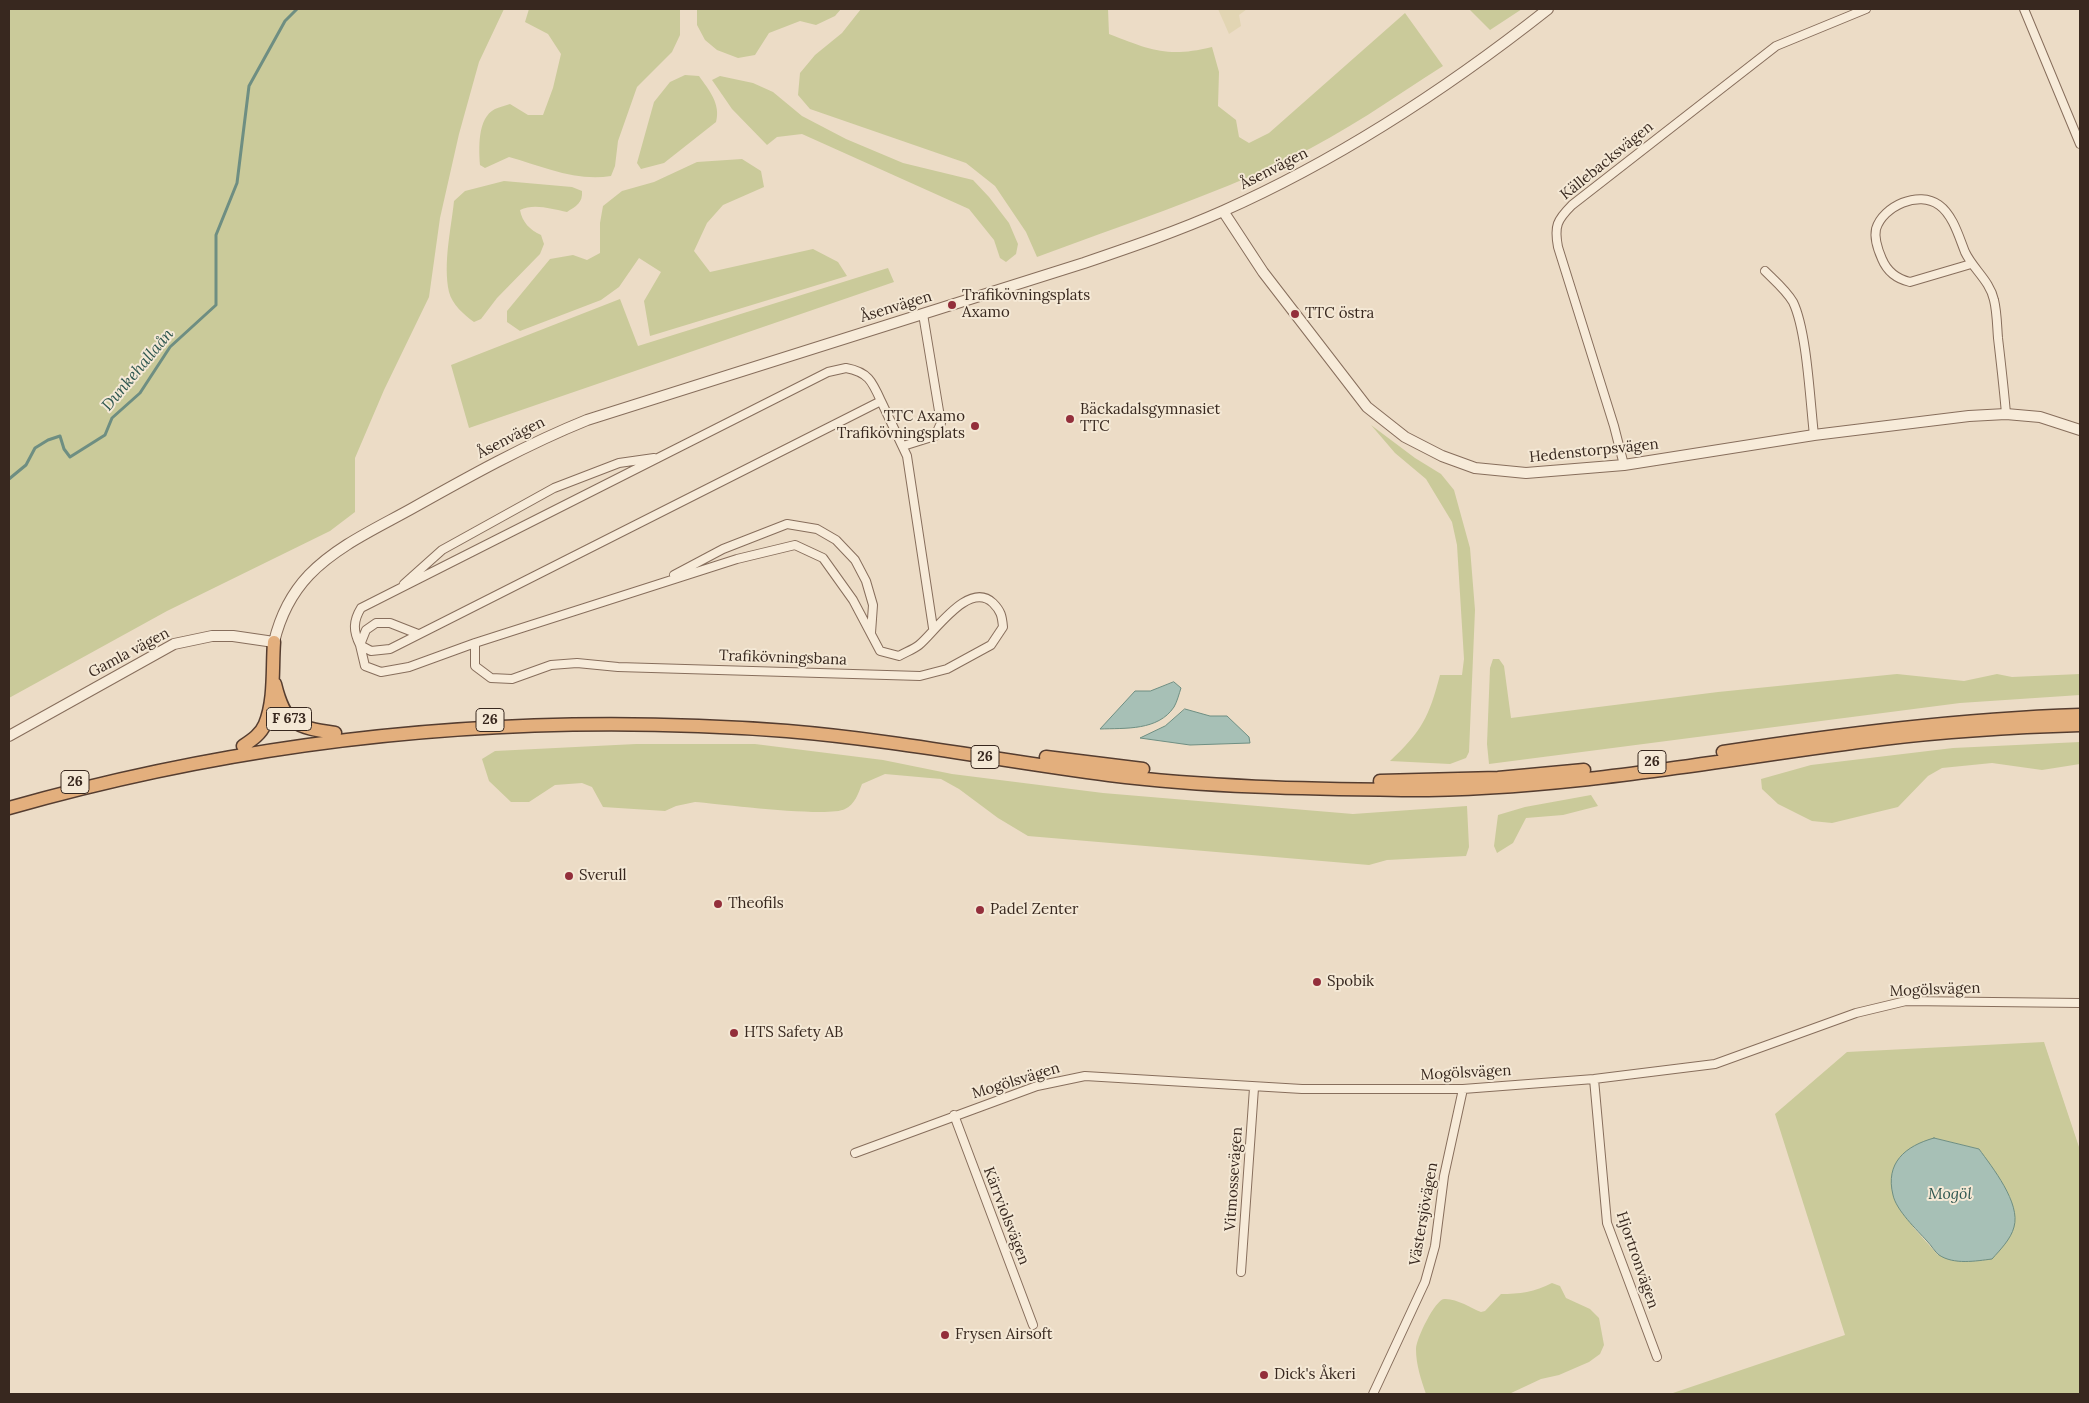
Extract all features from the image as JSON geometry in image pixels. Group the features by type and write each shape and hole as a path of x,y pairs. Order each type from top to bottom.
{"highway":[{"name":"F 673","path":"243,746 254,739 265,725 274,642"},
{"name":"F 673","path":"272,674 280,704 289,719 303,728 335,733"},
{"name":"26","path":"9,800 91,778 243,746 335,733 488,720 588,717 691,719 792,725 1178,773 1339,781 1404,781 1498,778 1570,772 1888,729 1964,721 2080,715"},
{"name":"26","path":"9,808 92,784 237,755 336,741 479,728 589,724 690,726 783,731 1115,775 1241,786 1405,790 1457,789 1570,780 1898,737 1966,730 2080,725"}],"street":[{"name":"Åsenvägen","path":"274,642 284,613 295,592 308,577 335,553 515,452 587,420 1151,240 1223,211 1307,170 1370,134 1483,58 1548,9"},
{"name":"Källebacksvägen","path":"1624,465 1614,426 1558,247 1556,235 1559,219 1572,205 1776,46 1866,9"},
{"path":"2024,9 2080,144"},
{"path":"1971,264 1910,282 1900,280 1882,260 1876,239 1876,230 1887,212 1907,201 1930,201 1939,205 1948,215 1971,264 1985,280 1994,300 2006,414"},
{"name":"Hedenstorpsvägen","path":"1223,211 1263,272 1367,408 1405,437 1442,456 1475,468 1498,472 1534,473 1624,465 1814,435 1969,416 2006,414 2040,417 2080,430"},
{"path":"1765,271 1782,286 1793,303 1801,327 1814,435"},
{"path":"903,446 935,436 941,423 923,314"},
{"name":"Trafikövningsbana","path":"475,643 475,666 491,678 512,679 551,665 576,663 618,667 920,676 947,670 991,645 1003,627 1001,611 990,600 982,597 965,602 933,628 920,644 899,656 880,651 853,600 823,558 795,545 738,559 475,643 409,667 381,672 365,666 360,645 354,632 356,617 361,608 828,372 846,368 861,371 873,383 907,456 933,628"},
{"path":"418,634 390,623 376,623 366,630 360,645 371,650 390,649 881,400"},
{"name":"Trafikövningsbana","path":"395,591 442,550 554,488 619,463 661,457"},
{"name":"Trafikövningsbana","path":"660,584 723,548 787,524 817,529 836,540 855,560 866,581 873,605 871,633"},
{"name":"Gamla vägen","path":"9,736 174,644 212,636 233,636 274,642"},
{"name":"Mogölsvägen","path":"855,1153 1037,1086 1084,1076 1114,1076 1254,1088 1463,1089 1594,1079 1715,1064 1856,1013 1906,1002 2080,1003"},
{"name":"Hjortronvägen","path":"1594,1079 1607,1223 1657,1357"},
{"name":"Vitmossevägen","path":"1241,1272 1254,1088"},
{"name":"Västersjövägen","path":"1373,1394 1425,1282 1435,1246 1446,1167 1463,1089"},
{"name":"Kärrviolsvägen","path":"954,1116 1033,1325"}],"shaded area":[{"path":"1218,9 1247,9 1239,15 1241,26 1229,34"}],"green space":[{"path":"9,9 504,9 479,62 459,134 440,218 429,297 384,390 355,458 355,512 330,531 167,611 9,698"},
{"path":"529,9 680,9 680,35 672,52 637,87 618,141 615,166 611,176 585,177 572,175 509,157 485,168 480,165 480,134 489,113 510,104 528,115 543,115 553,88 561,54 548,34 525,22"},
{"path":"697,9 841,9 835,16 816,25 800,21 769,33 755,55 738,58 717,50 705,40 697,25"},
{"path":"861,9 1108,9 1109,34 1136,44 1159,51 1171,52 1212,47 1219,72 1218,106 1236,120 1239,137 1249,143 1269,133 1405,13 1443,66 1349,126 1291,158 1197,198 1037,257 1026,232 995,186 966,163 810,109 798,95 800,73 815,55 842,33"},
{"path":"1469,9 1522,9 1490,30"},
{"path":"685,75 699,76 707,87 717,109 716,122 664,163 641,169 637,163 654,102 670,82"},
{"path":"720,76 753,83 773,92 802,116 846,139 903,163 973,180 1009,223 1018,244 1016,254 1006,262 1000,258 994,240 969,209 802,134 777,137 767,145 732,109 712,80"},
{"path":"742,159 761,171 764,187 723,205 707,223 694,251 710,272 813,249 838,262 847,276 650,336 644,301 661,272 639,258 619,287 601,300 520,331 507,322 507,311 550,259 573,255 587,260 600,253 600,223 603,206 622,191 654,182 697,162"},
{"path":"504,181 572,187 582,191 581,199 578,204 567,212 537,207 520,210 527,225 541,235 544,244 540,254 497,298 481,319 474,322 453,301 447,281 447,258 454,201 465,191"},
{"path":"888,268 894,282 469,428 451,365 620,299 638,346"},
{"path":"1371,425 1415,458 1441,474 1454,490 1470,548 1475,610 1469,752 1466,758 1450,764 1390,761 1410,741 1423,722 1432,702 1440,675 1462,675 1464,659 1457,545 1452,522 1426,479 1395,453"},
{"path":"1493,659 1499,659 1504,666 1511,718 1718,692 1897,674 1964,681 1997,674 2012,677 2080,674 2080,695 1960,703 1489,764 1487,744 1490,668"},
{"path":"2080,742 2080,764 2042,770 1992,763 1942,768 1928,776 1898,807 1832,823 1812,821 1778,804 1762,789 1761,779 1811,765 1953,748"},
{"path":"636,744 755,744 883,760 952,774 1103,793 1353,814 1467,806 1469,847 1466,856 1387,860 1369,865 1028,836 941,779 885,774 862,784 851,804 845,809 835,811 797,811 695,802 676,806 665,811 603,807 592,787 582,783 555,785 529,802 511,802 489,781 482,759 495,751"},
{"path":"1591,795 1598,806 1563,815 1526,818 1513,843 1497,853 1494,846 1498,815 1525,807"},
{"path":"2044,1042 2080,1150 2080,1394 1670,1394 1845,1335 1775,1114 1847,1052","holes":["1934,1138 1979,1149 2011,1199 1938,1255 1913,1227"]},
{"path":"1552,1283 1560,1286 1566,1298 1590,1309 1599,1318 1604,1345 1600,1354 1589,1362 1559,1375 1541,1379 1509,1394 1426,1394 1418,1366 1416,1349 1419,1337 1427,1321 1440,1301 1444,1299 1453,1300 1481,1312 1485,1311 1501,1294 1527,1292"}],"water":[{"path":"1174,682 1181,688 1174,707 1167,715 1140,727 1100,729 1135,691 1150,691"},
{"path":"1185,709 1210,716 1227,716 1249,737 1250,743 1190,745 1140,738 1165,726"},
{"name":"Mogöl","path":"1934,1138 1979,1149 2004,1186 2013,1207 2014,1227 2008,1240 1992,1259 1958,1261 1939,1255 1907,1220 1895,1201 1891,1184 1895,1165 1906,1151"}],"waterway":[{"name":"Dunkehallaån","path":"9,479 26,465 35,448 48,440 60,436 64,449 70,457 105,435 112,418 140,393 170,347 216,305 216,235 237,183 249,86 285,21 297,9"}],"place":[{"name":"Trafikövningsplats Axamo","path":"952,305"},
{"name":"TTC östra","path":"1295,314"},
{"name":"Bäckadalsgymnasiet TTC","path":"1070,419"},
{"name":"TTC Axamo Trafikövningsplats","path":"975,426"},
{"name":"Sverull","path":"569,876"},
{"name":"Theofils","path":"718,904"},
{"name":"Padel Zenter","path":"980,910"},
{"name":"Spobik","path":"1317,982"},
{"name":"HTS Safety AB","path":"734,1033"},
{"name":"Frysen Airsoft","path":"945,1335"},
{"name":"Dick's Åkeri","path":"1264,1375"}]}
